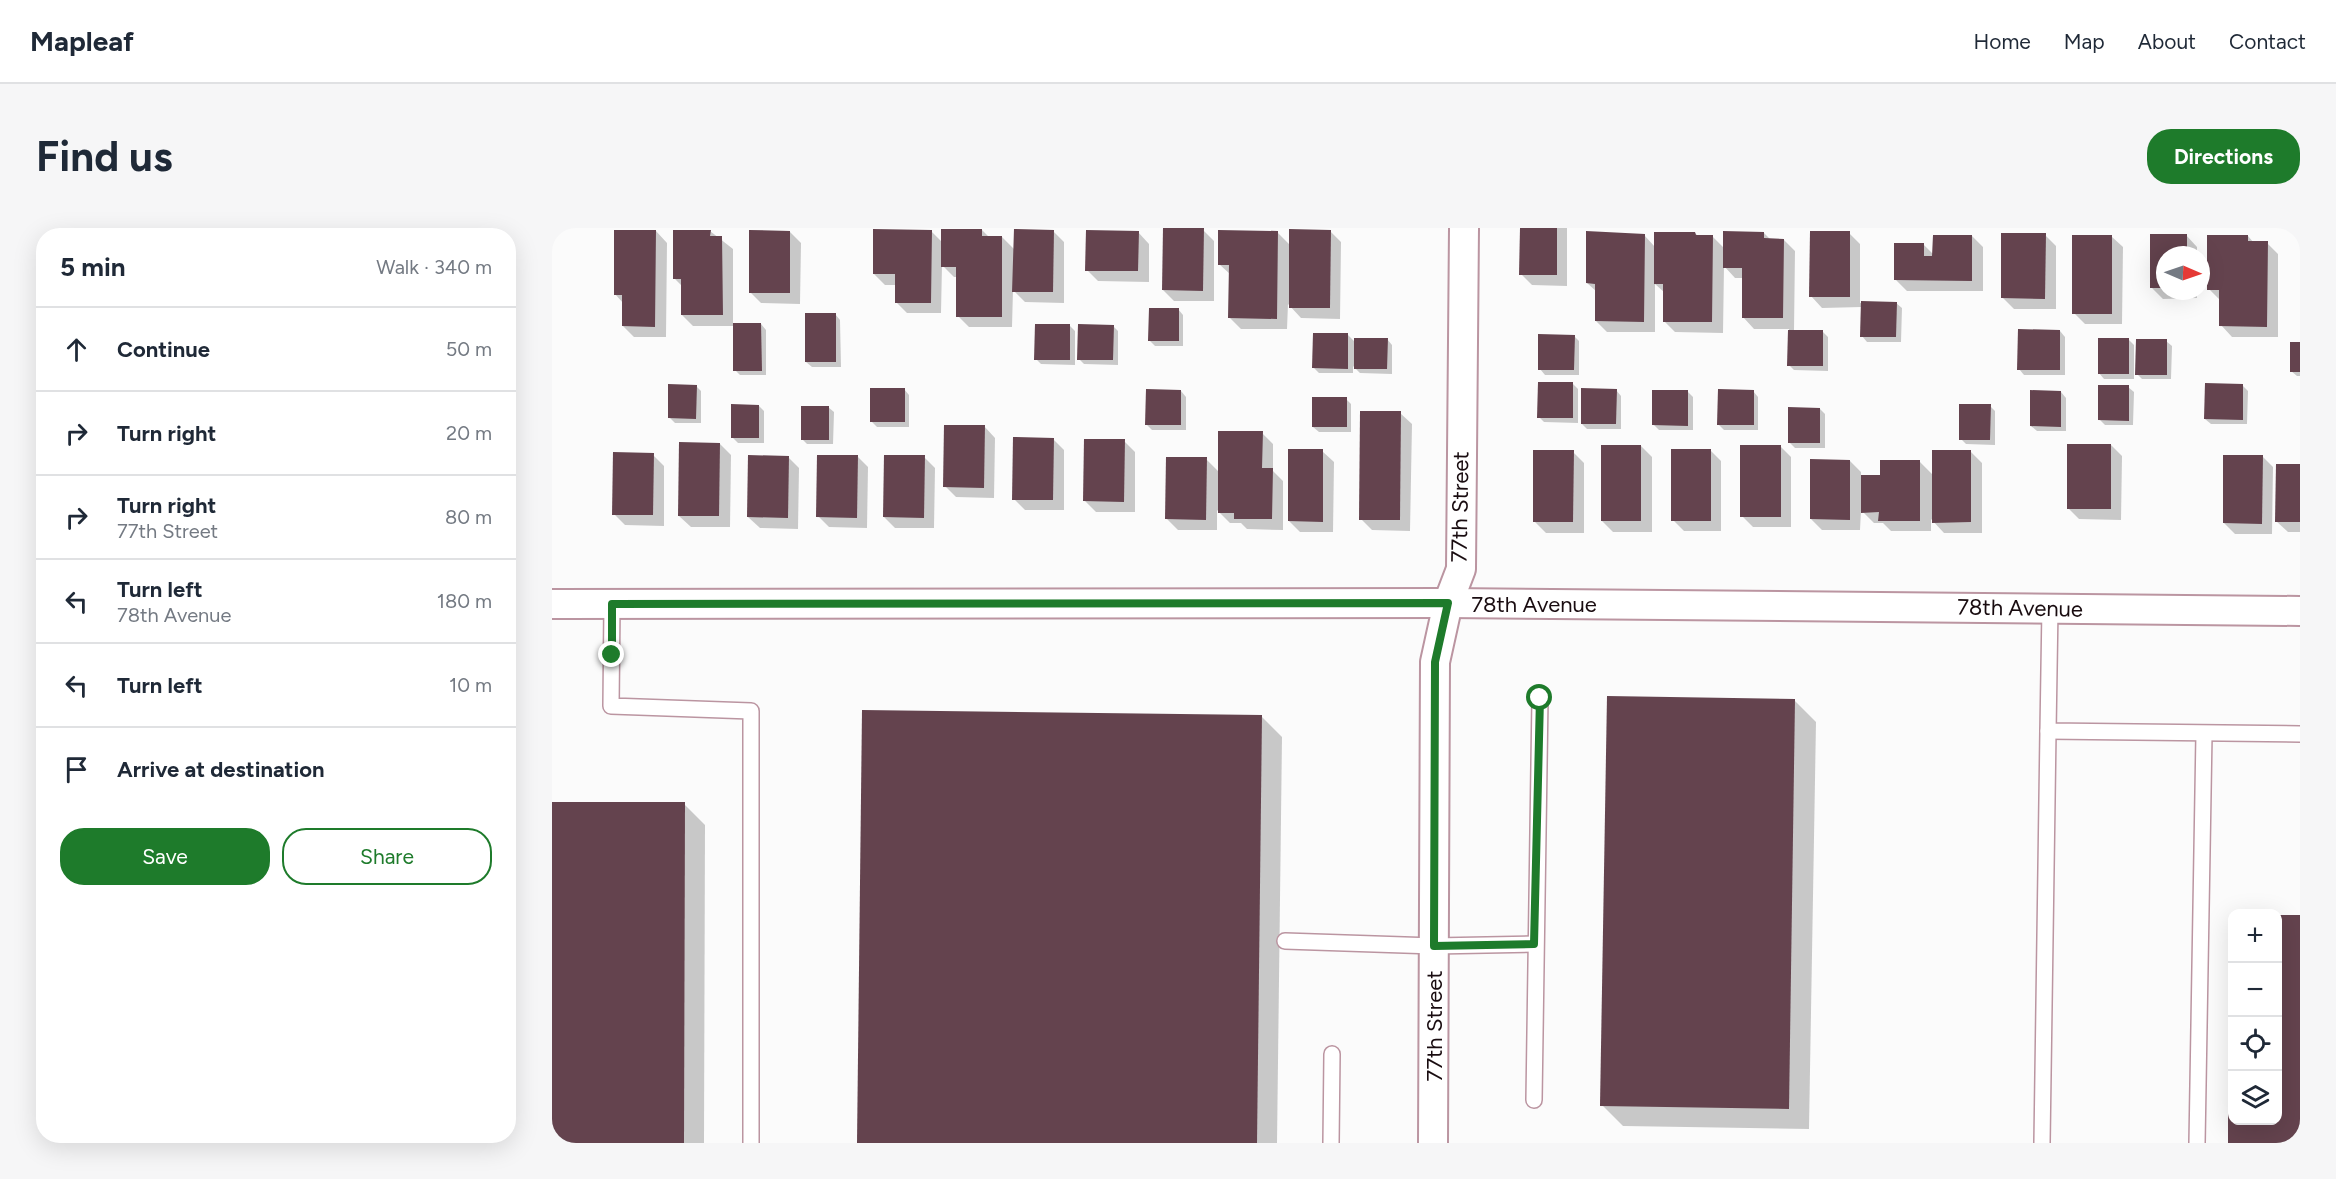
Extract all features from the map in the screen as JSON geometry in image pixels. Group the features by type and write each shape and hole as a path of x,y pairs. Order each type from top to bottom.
{"street":[{"name":"77th Street","path":"1433,1143 1435,662 1448,603 1461,569 1464,228"},
{"name":"78th Avenue","path":"552,604 1448,603 2300,611"}],"lane":[{"path":"612,604 611,706 751,711 752,1143"},
{"path":"2042,1143 2050,608"},
{"path":"1534,1100 1534,944 1540,698"},
{"path":"2048,731 2300,734"},
{"path":"2197,1143 2204,734"},
{"path":"1285,941 1434,946 1534,944"},
{"path":"1331,1143 1332,1054"}],"building":[{"path":"1163,228 1204,228 1203,291 1162,290"},
{"path":"1520,228 1557,228 1557,275 1519,275"},
{"path":"873,229 932,230 931,303 895,303 895,274 873,274"},
{"path":"941,229 982,229 982,236 1002,236 1002,317 956,317 956,267 941,267"},
{"path":"1014,229 1054,230 1053,292 1012,292"},
{"path":"1289,229 1331,230 1330,308 1289,308"},
{"path":"614,230 656,230 655,327 622,326 622,295 614,295"},
{"path":"673,230 711,230 710,236 722,236 723,315 681,315 681,279 673,279"},
{"path":"749,230 790,231 790,293 749,293"},
{"path":"1086,230 1139,231 1138,271 1085,271"},
{"path":"1218,230 1278,231 1277,319 1228,318 1229,265 1218,265"},
{"path":"1586,231 1645,234 1644,322 1595,321 1595,284 1586,283"},
{"path":"1723,231 1764,232 1764,238 1784,239 1783,318 1742,318 1742,268 1723,268"},
{"path":"1810,231 1850,231 1850,297 1809,297"},
{"path":"1654,232 1695,232 1696,235 1713,235 1712,322 1663,322 1663,284 1654,284"},
{"path":"2001,233 2046,233 2045,299 2001,298"},
{"path":"2150,234 2187,234 2187,246 2156,246 2156,288 2150,288"},
{"path":"1933,235 1972,235 1972,281 1894,280 1894,243 1924,243 1924,256 1932,256"},
{"path":"2072,235 2112,235 2112,314 2072,314"},
{"path":"2207,235 2248,235 2248,241 2268,241 2267,327 2219,326 2219,290 2210,290 2210,246 2207,246"},
{"path":"1861,301 1897,302 1896,337 1860,337"},
{"path":"1149,308 1179,308 1179,341 1148,341"},
{"path":"805,313 836,313 836,362 805,362"},
{"path":"733,323 761,323 762,371 733,371"},
{"path":"1035,324 1070,324 1070,360 1034,360"},
{"path":"1078,324 1114,325 1113,360 1077,360"},
{"path":"2018,329 2060,330 2060,370 2017,370"},
{"path":"1788,330 1823,330 1823,366 1787,366"},
{"path":"1313,333 1348,333 1348,369 1312,368"},
{"path":"1538,334 1575,335 1574,370 1538,370"},
{"path":"1354,338 1388,338 1387,369 1354,369"},
{"path":"2098,338 2129,338 2129,374 2098,374"},
{"path":"2136,339 2167,339 2167,375 2135,375"},
{"path":"2290,342 2300,342 2300,372 2290,372"},
{"path":"1538,382 1573,382 1573,418 1537,418"},
{"path":"2205,383 2243,384 2243,420 2204,419"},
{"path":"668,384 697,385 696,419 668,418"},
{"path":"2098,385 2129,385 2129,421 2098,420"},
{"path":"870,388 905,388 905,422 870,422"},
{"path":"1581,388 1617,389 1616,424 1581,424"},
{"path":"1146,389 1181,390 1181,425 1145,425"},
{"path":"1718,389 1754,390 1754,425 1717,425"},
{"path":"1652,390 1688,390 1688,426 1652,425"},
{"path":"2030,390 2061,391 2061,427 2030,426"},
{"path":"1312,397 1347,397 1347,427 1312,427"},
{"path":"731,404 759,405 759,438 731,438"},
{"path":"1959,404 1991,404 1990,440 1959,440"},
{"path":"801,406 829,406 829,440 801,440"},
{"path":"1788,407 1820,408 1820,443 1788,443"},
{"path":"1360,411 1401,411 1400,520 1359,520"},
{"path":"944,425 985,425 984,488 943,487"},
{"path":"1218,431 1263,431 1262,468 1273,468 1272,519 1234,519 1234,513 1218,513"},
{"path":"1013,437 1054,438 1053,500 1012,500"},
{"path":"1084,439 1125,439 1124,502 1083,501"},
{"path":"679,442 720,443 719,516 678,516"},
{"path":"2067,444 2111,444 2111,509 2067,509"},
{"path":"1601,445 1641,445 1641,521 1601,521"},
{"path":"1740,445 1781,445 1781,517 1740,517"},
{"path":"1288,449 1323,449 1323,522 1288,521"},
{"path":"1671,449 1711,449 1711,521 1671,521"},
{"path":"1533,450 1574,450 1573,522 1533,522"},
{"path":"1932,450 1971,450 1971,522 1932,523"},
{"path":"613,452 654,453 653,515 612,515"},
{"path":"748,455 789,456 788,518 747,517"},
{"path":"817,455 858,455 857,518 816,517"},
{"path":"884,455 925,455 924,518 883,517"},
{"path":"2223,455 2263,455 2262,524 2223,523"},
{"path":"1166,457 1207,457 1206,520 1165,519"},
{"path":"1810,459 1850,460 1850,520 1810,519"},
{"path":"1880,460 1920,460 1920,521 1878,521 1879,512 1861,513 1861,475 1880,475"},
{"path":"2276,464 2300,464 2300,522 2275,522"},
{"path":"1607,696 1795,699 1789,1109 1600,1106"},
{"path":"862,710 1262,715 1257,1143 857,1143"},
{"path":"552,802 685,802 684,1143 552,1143"},
{"path":"2282,915 2300,915 2300,1143 2228,1143 2228,1125 2282,1125"}],"route":[{"path":"612,655 612,604 1448,603 1435,662 1434,946 1534,944 1540,698"}]}
